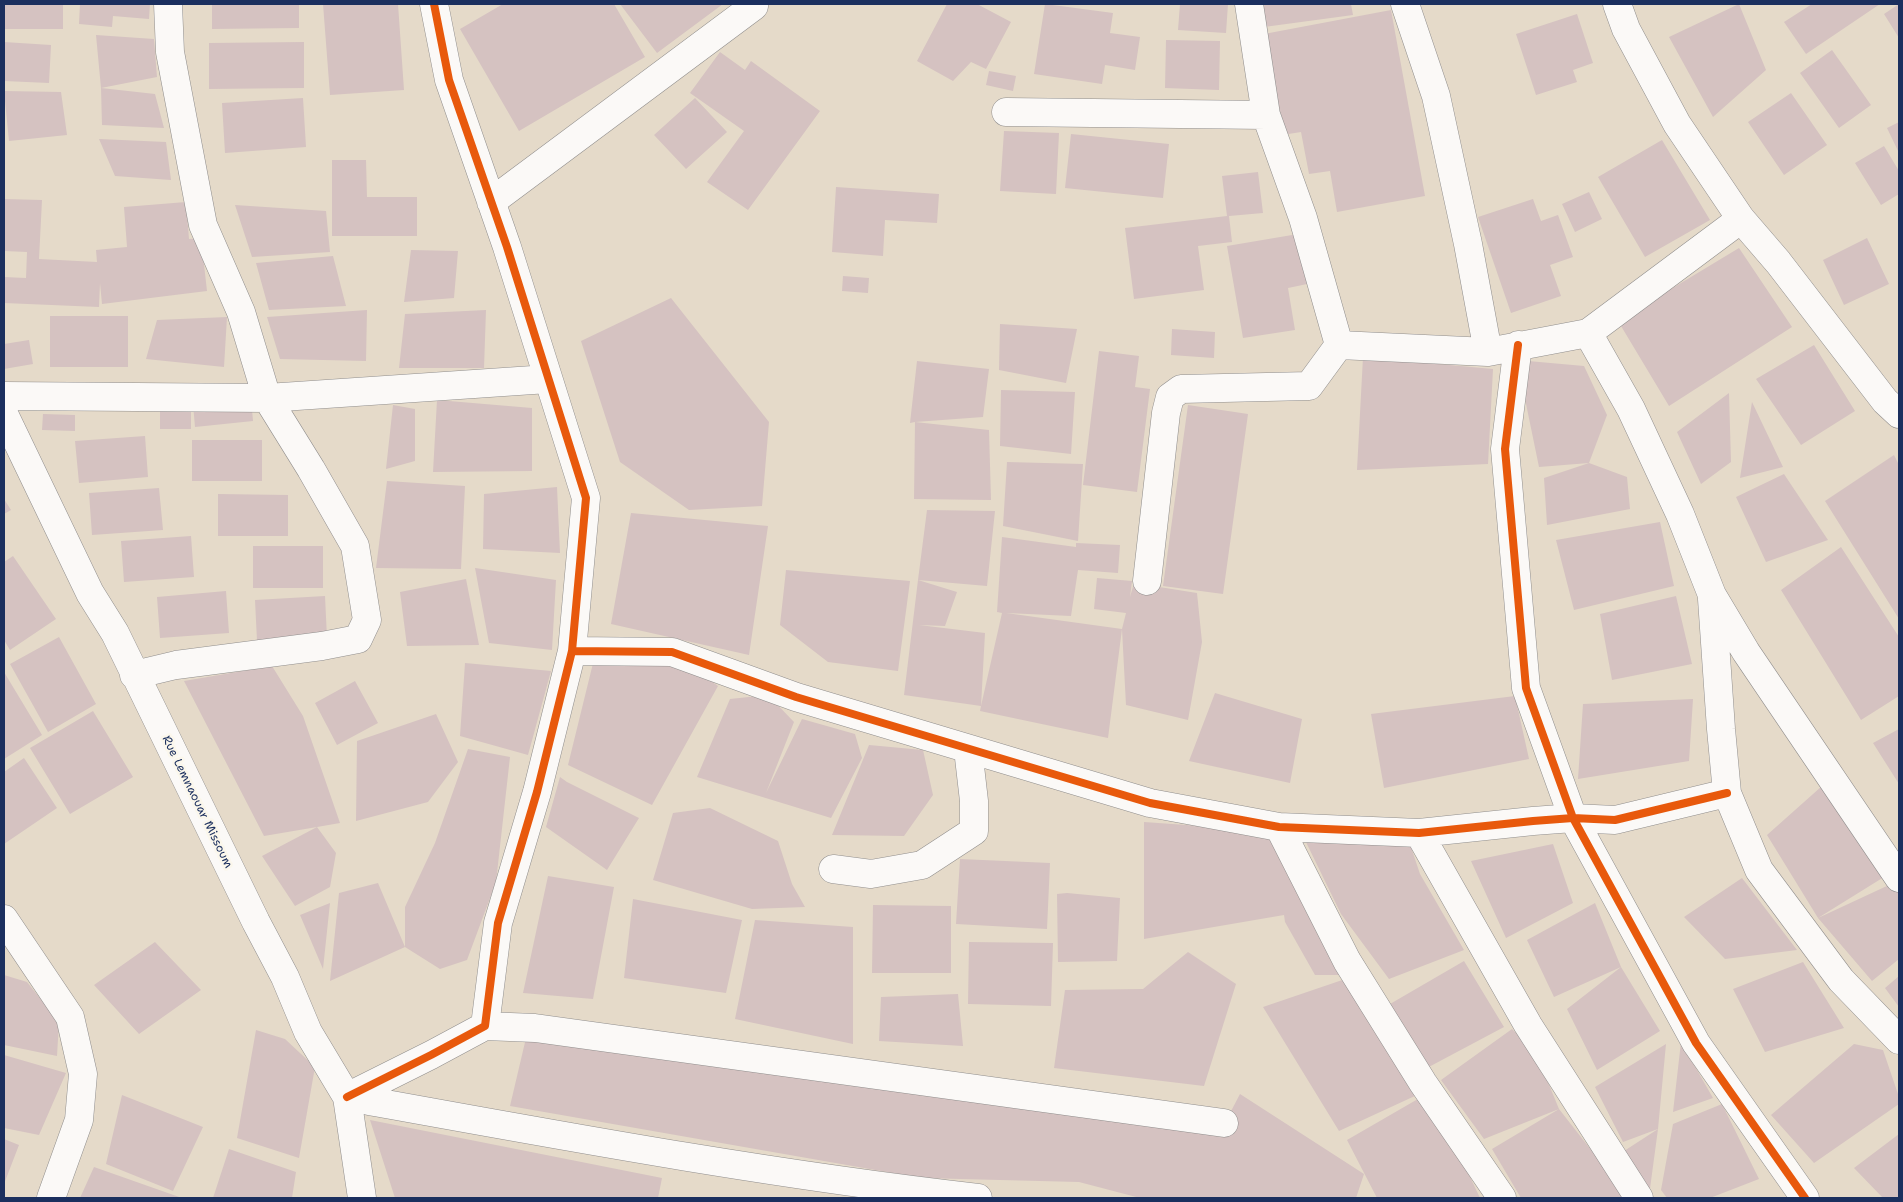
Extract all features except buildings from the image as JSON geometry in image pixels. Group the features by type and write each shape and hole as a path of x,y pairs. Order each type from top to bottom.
{"street":[{"path":"134,675 176,665 322,646 358,639 367,620 355,546 311,469 267,398 241,312 204,225 170,52 168,4"},
{"path":"434,4 449,80 491,202 586,498 572,651 537,792 498,923 485,1026"},
{"path":"1250,4 1266,115 1303,218 1339,345"},
{"path":"1405,4 1436,96 1468,244 1488,352"},
{"path":"1617,4 1626,29 1678,124 1741,219 1778,262 1885,401 1899,414"},
{"path":"491,202 754,6"},
{"path":"1006,112 1266,115"},
{"path":"1339,345 1488,352 1588,333 1741,219"},
{"path":"1588,333 1631,408 1680,514 1712,595 1746,652 1899,878"},
{"path":"1147,581 1166,413 1170,397 1181,389 1309,386 1339,345"},
{"path":"1518,345 1505,449 1526,688 1573,818 1696,1043 1805,1198"},
{"path":"4,396 267,398 548,379"},
{"name":"Rue Lemnaouar Missoum","path":"4,414 90,593 115,633 256,922 285,977 308,1032 347,1097 362,1198"},
{"path":"1712,595 1727,793 1759,870 1841,980 1899,1040"},
{"path":"572,651 672,652 796,697 1150,803 1279,827 1419,833 1573,818 1615,820 1727,793"},
{"path":"833,869 871,874 922,864 974,831 974,801 968,749"},
{"path":"1279,827 1347,961 1423,1083 1502,1198"},
{"path":"1419,833 1528,1025 1638,1198"},
{"path":"4,919 70,1017 83,1074 79,1120 51,1198"},
{"path":"347,1097 431,1056 485,1026 534,1028 1224,1124"},
{"path":"347,1097 641,1150 753,1168 904,1190 978,1198"}],"cycle path":[{"path":"347,1097 485,1026 498,923 537,792 572,651 586,498 507,247 449,80 434,4"},
{"path":"1518,345 1505,449 1526,688 1573,818 1696,1043 1805,1198"},
{"path":"572,651 672,652 796,697 1150,803 1279,827 1419,833 1573,818 1615,820 1727,793"}]}
